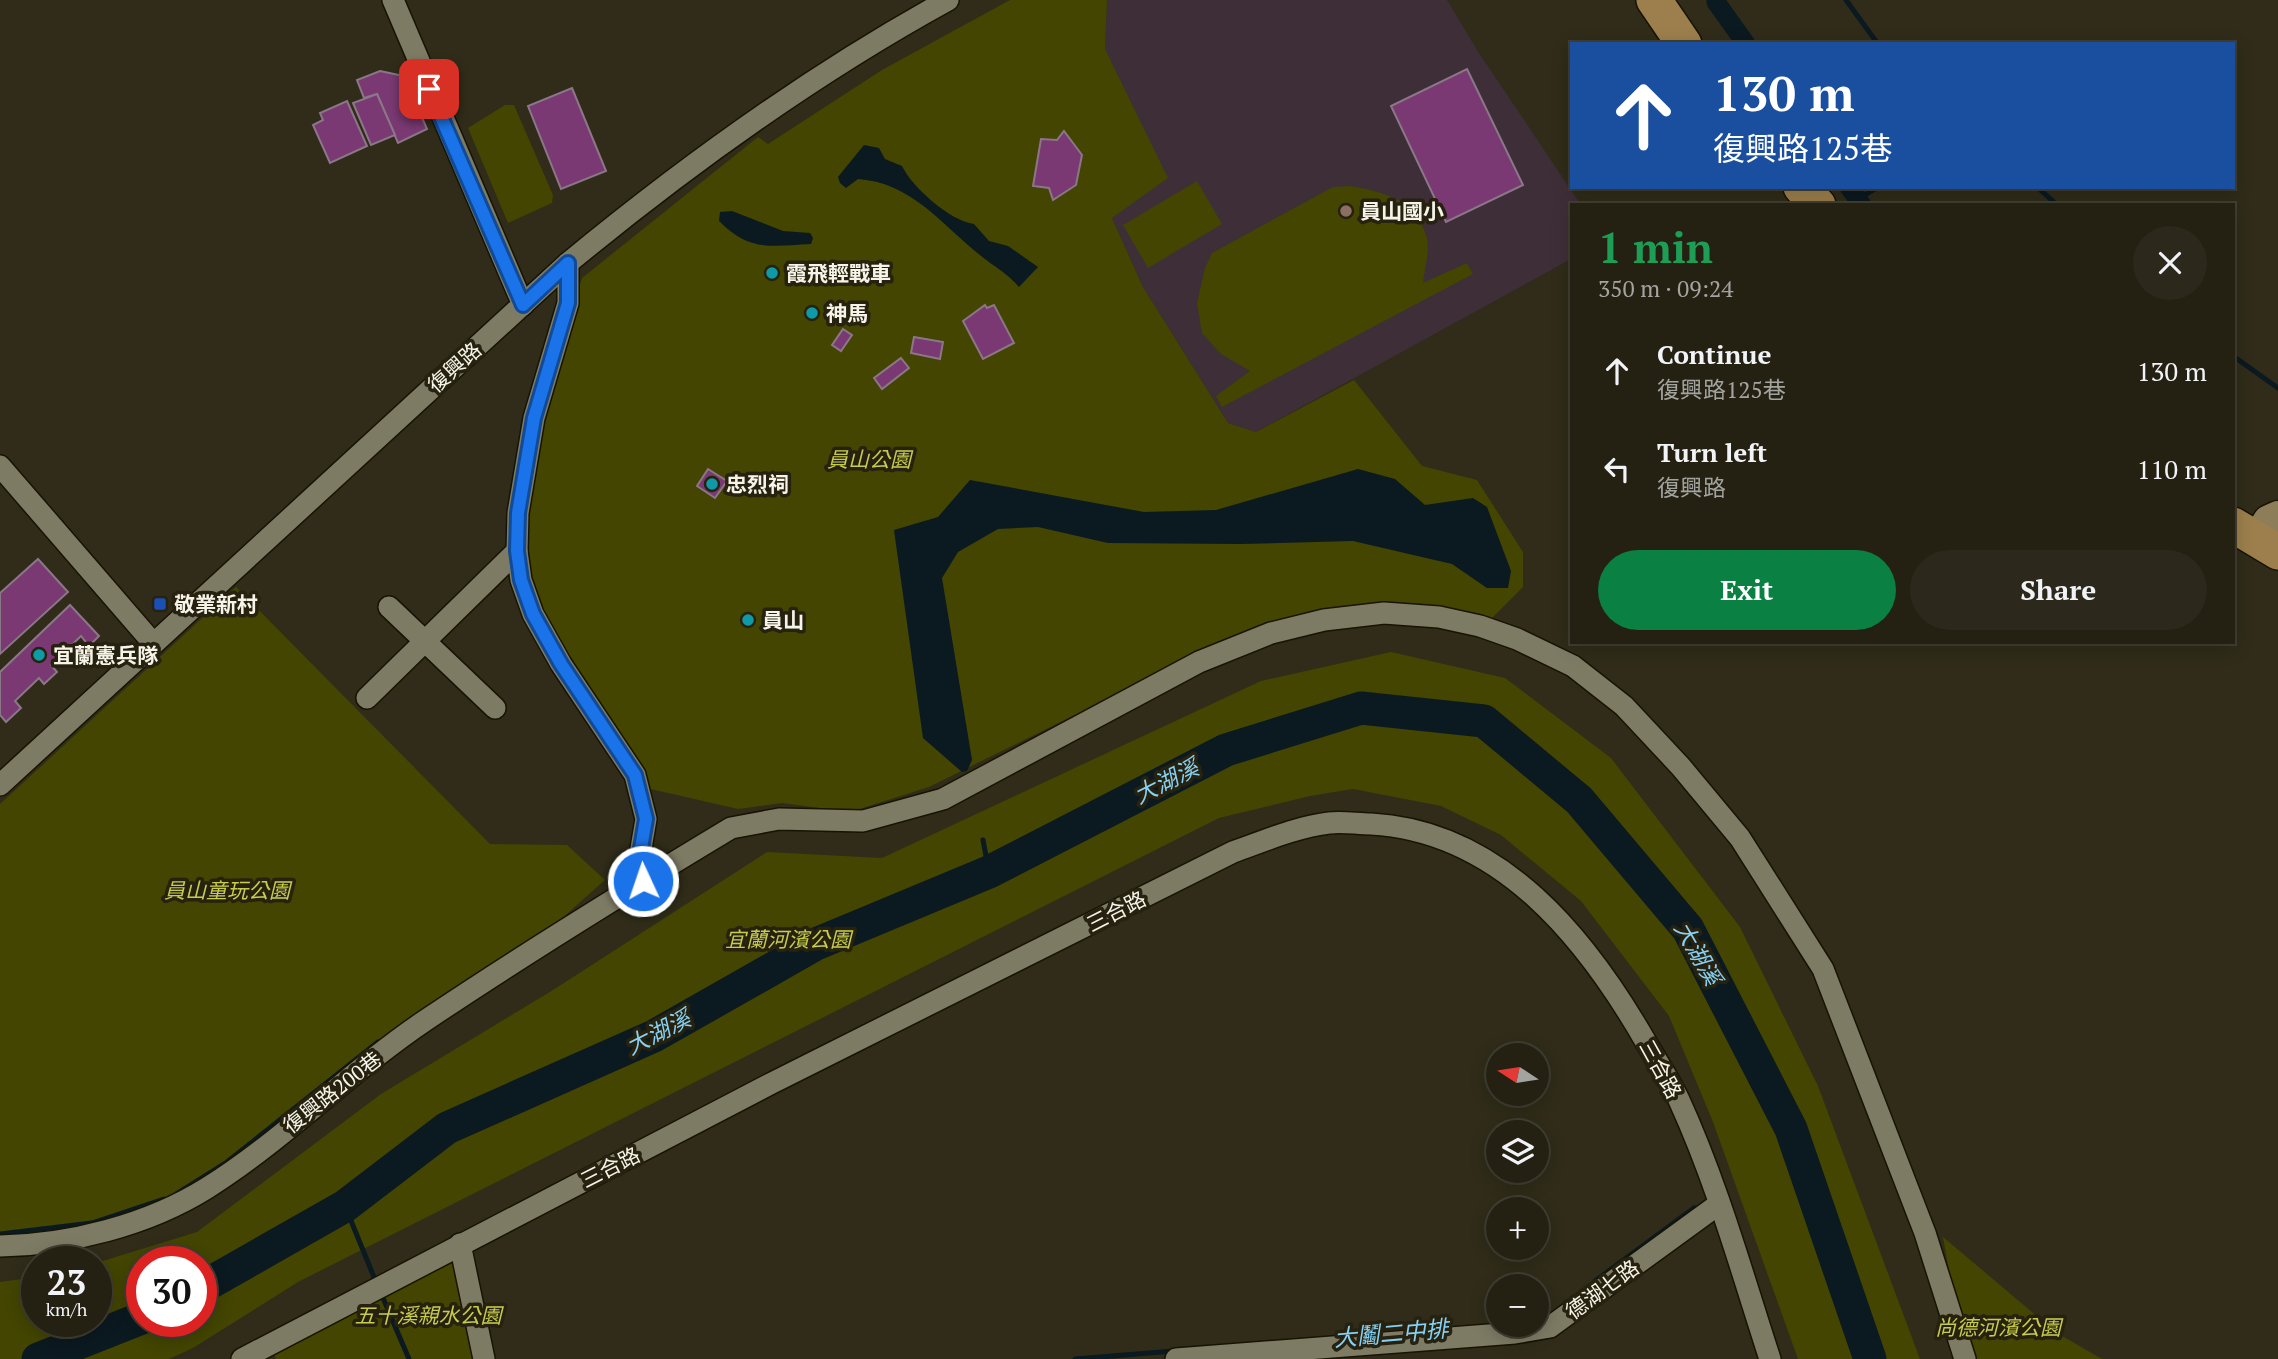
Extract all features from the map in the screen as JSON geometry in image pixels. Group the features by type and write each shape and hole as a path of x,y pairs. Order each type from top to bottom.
{"main road":[{"path":"1654,0 1683,42"},
{"path":"1679,0 1707,42"},
{"path":"1781,189 1791,203"},
{"path":"1803,189 1816,203"},
{"path":"2235,501 2266,530"}],"street":[{"path":"393,0 523,305"},
{"name":"復興路","path":"0,785 568,263 662,186 881,37 948,0"},
{"path":"568,263 568,303 534,418 518,513 517,551 521,580 533,614 561,664 635,775 646,819 639,860 643,881"},
{"path":"0,466 153,643"},
{"path":"367,698 517,551"},
{"path":"389,607 495,708"},
{"name":"復興路200巷","path":"0,1246 35,1245 94,1232 140,1219 206,1188 424,1021 731,828 779,819 863,821 943,799 1199,662 1271,633 1324,620 1384,613 1439,617 1480,626 1517,639 1573,666 1624,706 1681,767 1740,838 1823,969 1925,1233 1965,1359"},
{"name":"三合路","path":"242,1359 772,1083 1233,852 1285,833 1331,822 1402,826 1444,838 1476,853 1532,891 1577,940 1623,1003 1678,1099 1719,1204 1770,1359"},
{"name":"德湖七路","path":"1176,1359 1515,1334 1550,1326 1719,1204"},
{"path":"460,1244 484,1359"}],"shaded area":[{"name":"員山國小","path":"1107,0 1447,0 1477,50 1580,203 1570,203 1570,260 1256,432 1228,423 1143,287 1112,218 1105,49"},
{"path":"864,145 879,148 885,159 902,166 914,184 943,210 964,222 974,224 989,241 1008,246 1038,267 1019,287 912,198 878,182 858,179 846,188 838,177"},
{"path":"732,211 783,231 810,233 813,238 811,244 772,246 741,238 719,221 720,212"},
{"path":"1358,469 1395,479 1425,505 1473,498 1487,507 1511,571 1508,588 1487,588 1452,564 1353,541 1108,543 1038,527 998,529 958,552 942,578 972,760 967,771 962,772 923,738 894,530 938,517 970,480 1144,512 1216,510"}],"green space":[{"name":"員山公園","path":"1010,0 1107,0 1105,49 1168,178 1112,218 1143,287 1228,423 1256,432 1354,380 1422,466 1477,480 1523,552 1523,587 1490,620 1419,604 1379,604 1223,642 929,787 850,812 782,803 738,809 646,788 540,614 523,548 544,410 582,278 758,137 768,144 882,70"},
{"path":"505,105 514,105 553,195 552,203 508,223 468,128"},
{"path":"1197,181 1222,224 1148,268 1123,225"},
{"path":"1351,186 1388,195 1408,207 1416,216 1423,226 1428,244 1423,283 1467,263 1473,274 1222,407 1216,396 1250,371 1221,354 1202,333 1197,303 1205,268 1212,253 1333,187"},
{"name":"員山童玩公園","path":"236,587 490,844 567,845 605,880 560,920 183,1191 107,1223 0,1244 0,804"},
{"name":"宜蘭河濱公園","path":"1391,652 1505,678 1611,758 1740,927 1818,1086 1920,1359 1798,1359 1713,1122 1669,1016 1581,901 1501,835 1441,806 1353,789 1310,796 1219,818 298,1282 217,1333 217,1246 151,1246 197,1232 381,1094 553,990 767,852 882,858 1261,681"},
{"name":"尚德河濱公園","path":"1943,1237 2057,1333 2102,1359 1974,1359 1953,1294"},
{"name":"五十溪親水公園","path":"459,1247 481,1359 276,1359 274,1354"},
{"name":"宜蘭河濱公園","path":"126,1254 126,1337 210,1337 169,1359 0,1359 0,1282 21,1279 21,1337 112,1337 112,1258"}],"building":[{"path":"1467,69 1523,185 1446,222 1391,106"},
{"path":"380,71 404,76 427,129 398,143 377,94 364,98 357,80"},
{"path":"572,88 606,171 561,189 528,106"},
{"path":"377,94 395,135 371,145 353,103"},
{"path":"347,101 367,146 330,163 313,125 323,120 320,113"},
{"path":"1064,131 1082,155 1076,185 1053,200 1049,188 1033,186 1041,139 1057,140"},
{"path":"985,305 987,308 994,305 1014,343 983,359 963,321"},
{"path":"843,329 852,335 841,351 832,345"},
{"path":"914,337 943,342 940,359 911,353"},
{"path":"901,358 909,368 882,389 874,378"},
{"name":"忠烈祠","path":"708,469 727,481 715,498 697,486"},
{"path":"38,559 68,592 0,654 0,593"},
{"name":"宜蘭憲兵隊","path":"70,605 99,636 89,646 81,636 51,665 57,672 44,684 39,678 15,701 21,708 6,722 0,715 0,672"}],"waterway":[{"path":"1846,0 1877,42"},
{"path":"1716,2 1745,42"},
{"path":"1850,189 1861,203"},
{"path":"1858,199 1875,189"},
{"path":"2039,189 2055,203"},
{"path":"2235,357 2278,388"},
{"name":"大湖溪","path":"217,1279 345,1206 447,1128 654,1036 816,944 989,872 1226,750 1361,708 1484,721 1579,800 1688,929 1791,1129 1870,1359"},
{"path":"983,840 989,872"},
{"path":"176,1194 227,1162 378,1042"},
{"path":"0,1234 92,1223 164,1199"},
{"path":"345,1206 376,1282"},
{"name":"大鬮二中排","path":"1595,1281 1694,1208"},
{"path":"380,1291 409,1359"},
{"name":"大湖溪","path":"38,1359 126,1324"},
{"name":"大鬮二中排","path":"1075,1359 1174,1351"}],"place":[{"name":"員山國小","path":"1346,211"},
{"name":"霞飛輕戰車","path":"772,273"},
{"name":"神馬","path":"812,313"},
{"name":"忠烈祠","path":"712,484"},
{"name":"敬業新村","path":"160,604"},
{"name":"員山","path":"748,620"},
{"name":"宜蘭憲兵隊","path":"39,655"}],"route":[{"path":"429,89 523,305 568,263 568,303 534,418 525,463 518,513 517,551 521,580 533,614 561,664 635,775 646,819 639,860 643,881"}]}
